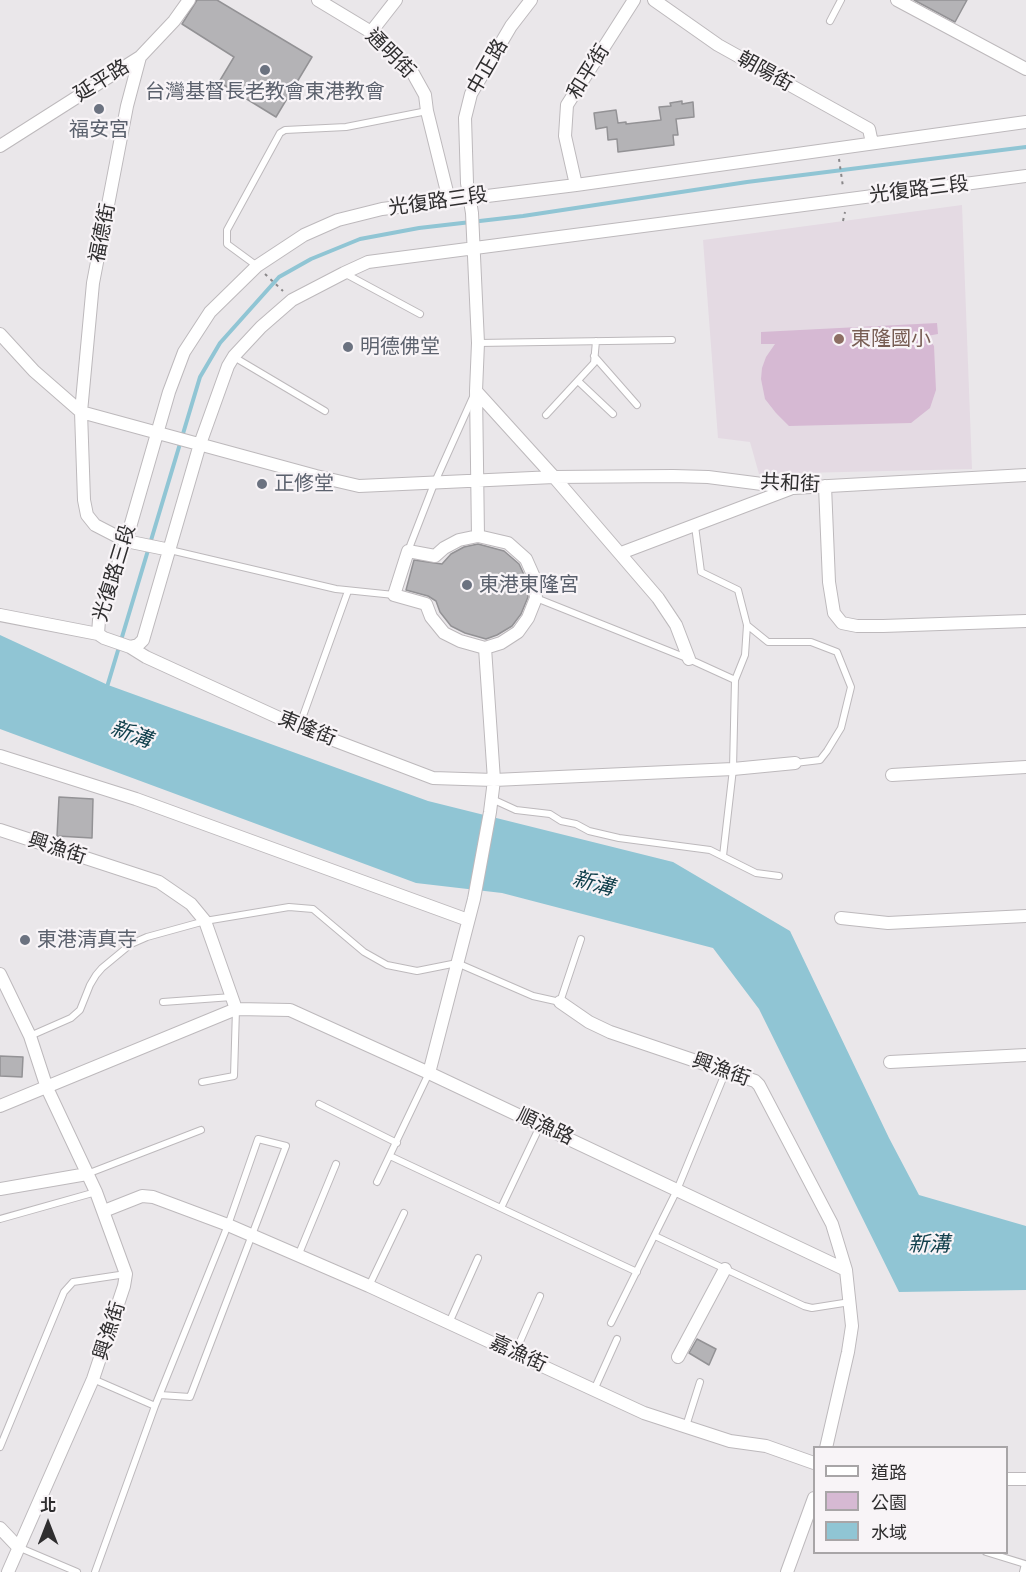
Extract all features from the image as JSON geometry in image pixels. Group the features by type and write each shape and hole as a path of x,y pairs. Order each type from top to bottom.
{"street":[{"name":"延平路","path":"0,146 140,57 174,21 189,0"},
{"name":"通明街","path":"318,0 370,32 410,68 425,95 449,200"},
{"path":"370,32 396,0"},
{"name":"中正路","path":"473,248 472,213 467,183 464,136 467,105 471,94 511,26 531,0"},
{"name":"和平街","path":"576,185 565,136 567,105 634,0"},
{"name":"朝陽街","path":"654,0 718,45 869,129 872,143"},
{"path":"897,0 1026,69"},
{"name":"福德街","path":"126,541 95,525 87,515 84,500 81,412 93,283 127,106 140,57"},
{"name":"光復路三段","path":"1026,122 576,185 382,209 338,220 304,234 257,266 210,312 184,352 169,392 163,435 99,620 101,636 130,646 138,645 143,640 170,550 196,443 234,356 261,327 292,300 344,273 368,262 1026,176"},
{"path":"473,248 478,343 476,391 478,536"},
{"path":"0,334 34,371 81,412 359,486 476,482"},
{"path":"476,391 658,598 676,625 689,658"},
{"name":"共和街","path":"476,482 554,477 708,477 793,488 1026,475"},
{"path":"825,486 829,582 834,613 842,623 857,626 884,626 1026,621"},
{"path":"621,554 793,488"},
{"path":"478,536 508,543 526,559 534,577 536,598 528,618 518,632 501,644 485,648 460,641 444,633 431,617 426,604 394,595 408,551 435,556 459,540 478,536"},
{"path":"126,541 170,550"},
{"path":"0,615 101,636"},
{"name":"東隆街","path":"130,646 146,657 299,727 433,778 494,780 734,769 795,763"},
{"path":"429,1073 474,899 492,798 494,780 485,648"},
{"path":"0,756 136,799 468,921"},
{"path":"892,775 1026,767"},
{"name":"興漁街","path":"0,830 159,882 191,904 205,921 234,1003"},
{"path":"841,918 888,923 1026,916"},
{"name":"興漁街","path":"0,974 30,1036 47,1088 104,1211 126,1274 93,1379 8,1572"},
{"name":"興漁街","path":"560,1002 610,1032 755,1080 759,1084 832,1224 846,1270 852,1326 826,1446"},
{"path":"0,1106 47,1088 234,1003"},
{"name":"順漁路","path":"234,1003 290,1010 541,1125 846,1270"},
{"path":"890,1062 1026,1055"},
{"path":"0,1189 87,1174"},
{"name":"嘉漁街","path":"104,1211 142,1196 153,1197 228,1225 369,1286 644,1413 730,1441 766,1446 813,1463"},
{"path":"678,1357 725,1269"},
{"path":"1008,1479 1026,1479"},
{"path":"787,1572 813,1503"},
{"path":"0,1528 18,1547"}],"lane":[{"path":"830,21 841,0"},
{"path":"257,266 227,244 227,230 280,133 285,130 346,127 427,111"},
{"path":"344,273 420,314"},
{"path":"478,343 672,340"},
{"path":"546,415 594,363 596,341"},
{"path":"234,356 325,411"},
{"path":"594,356 637,405"},
{"path":"578,381 613,414"},
{"path":"408,551 434,484 476,391"},
{"path":"695,525 701,572 738,590 747,625 745,654 735,680 734,769 723,856"},
{"path":"170,550 348,591 394,595"},
{"path":"299,727 348,591"},
{"path":"536,598 689,658 735,680"},
{"path":"747,625 768,642 811,642 837,652 851,687 841,728 827,751 820,760 795,763"},
{"path":"492,798 516,810 550,814 561,821 576,824 589,831 619,838 710,850 756,873 779,876"},
{"path":"30,1036 71,1018 80,1011 96,975 130,944 205,921 289,907 313,909 364,952 387,965 417,971 457,963 533,996 560,1002 581,939"},
{"path":"164,1002 234,1003 234,1076 202,1082"},
{"path":"611,1323 677,1190 726,1071"},
{"path":"377,1182 429,1073"},
{"path":"319,1104 397,1143"},
{"path":"501,1208 541,1125"},
{"path":"87,1174 201,1130"},
{"path":"95,1572 155,1406 228,1225 258,1140 286,1146 190,1397 160,1395"},
{"path":"390,1156 637,1272"},
{"path":"298,1256 336,1164"},
{"path":"0,1219 96,1192"},
{"path":"369,1286 404,1213"},
{"path":"655,1236 804,1306 812,1308 850,1302"},
{"path":"449,1323 478,1258"},
{"path":"0,1447 64,1292 73,1282 126,1274"},
{"path":"515,1353 540,1296"},
{"path":"594,1390 617,1338"},
{"path":"93,1379 155,1406"},
{"path":"686,1427 700,1382"},
{"path":"18,1547 77,1572"},
{"path":"992,1554 1025,1564 1023,1572"}],"path":[{"path":"840,166 843,190"},
{"path":"843,221 846,209"},
{"path":"257,266 292,300"}],"shaded area":[{"name":"東隆國小","path":"962,205 972,469 759,474 750,442 718,438 703,240"}],"green space":[{"path":"937,323 938,334 927,336 934,346 936,390 930,408 911,423 789,426 765,399 761,379 762,368 775,344 761,344 761,332"}],"water":[{"name":"新溝","path":"0,635 108,685 428,801 673,862 790,931 889,1138 919,1195 1026,1226 1026,1290 899,1292 759,1009 713,948 502,893 416,883 0,729"}],"building":[{"name":"台灣基督長老教會東港教會","path":"197,0 217,0 312,57 276,117 219,82 234,57 182,24"},
{"path":"914,0 967,0 955,22"},
{"path":"682,101 682,104 693,102 694,117 676,119 678,135 673,135 674,145 618,152 617,139 608,140 607,127 596,129 594,113 616,110 618,123 626,122 626,124 661,120 659,107 671,106 670,103"},
{"name":"東港東隆宮","path":"478,544 504,551 519,564 526,579 528,597 521,614 512,626 486,639 451,626 440,612 436,601 428,596 406,590 414,560 442,564 451,554 464,547"},
{"path":"59,797 93,799 92,838 57,836"},
{"path":"0,1056 23,1057 22,1077 0,1076"},
{"path":"697,1339 716,1349 709,1365 689,1353"}],"waterway":[{"path":"107,687 200,377 220,343 279,277 311,259 360,239 419,228 523,216 747,182 1026,147"}],"place":[{"name":"台灣基督長老教會東港教會","path":"265,70"},
{"name":"福安宮","path":"99,109"},
{"name":"東隆國小","path":"839,339"},
{"name":"明德佛堂","path":"348,347"},
{"name":"正修堂","path":"262,484"},
{"name":"東港東隆宮","path":"467,585"},
{"name":"東港清真寺","path":"25,940"}]}
